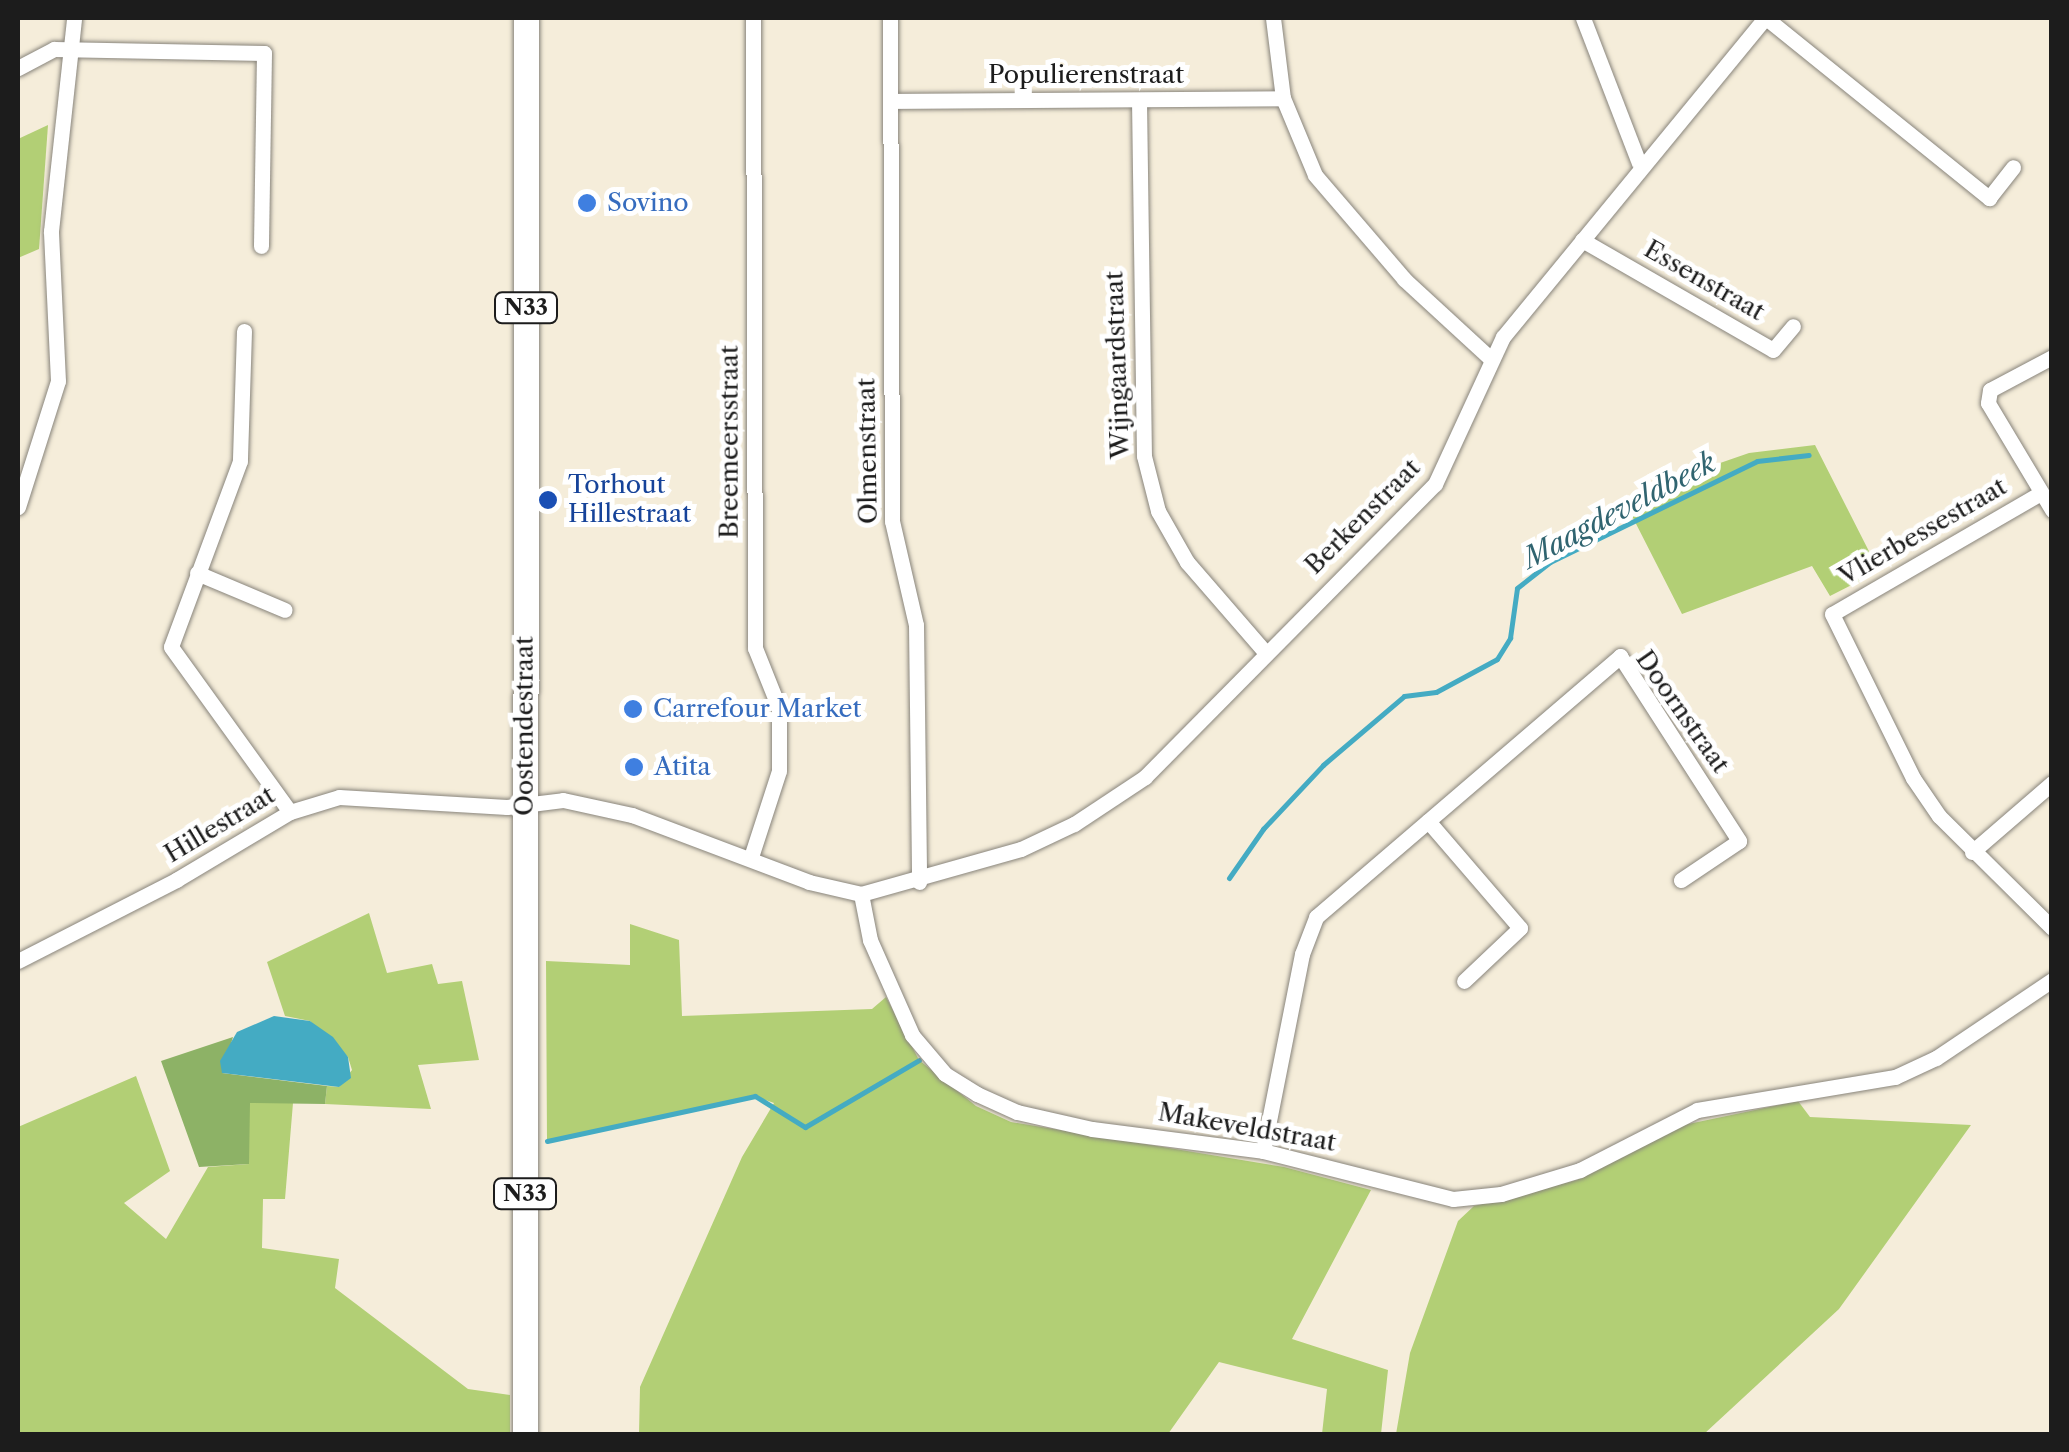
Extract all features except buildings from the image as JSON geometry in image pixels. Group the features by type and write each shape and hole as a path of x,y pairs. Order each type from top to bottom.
{"main road":[{"name":"Oostendestraat","path":"525,1434 526,18"}],"street":[{"path":"18,507 58,381 51,232 74,18"},
{"name":"Breemeersstraat","path":"751,856 779,771 779,708 755,648 753,18"},
{"name":"Olmenstraat","path":"890,18 892,521 916,624 919,882"},
{"path":"1274,18 1283,98 1316,176 1343,215 1491,359"},
{"path":"1583,18 1639,164"},
{"path":"1765,18 1988,198 2013,167"},
{"name":"Berkenstraat","path":"861,894 919,882 1074,824 1145,777 1264,650 1434,484 1453,456 1491,359 1639,164 1765,18"},
{"path":"18,68 54,49 264,53 261,246"},
{"name":"Populierenstraat","path":"890,101 1283,98"},
{"name":"Wijngaardstraat","path":"1138,100 1144,456 1158,512 1187,562 1264,650"},
{"name":"Essenstraat","path":"1582,240 1773,350 1793,326"},
{"path":"244,331 240,460 171,648 290,812"},
{"path":"2052,357 1990,390 1988,404 2052,510"},
{"name":"Vlierbessestraat","path":"1972,852 1912,778 1832,614 2039,494"},
{"path":"198,573 285,610"},
{"name":"Doornstraat","path":"1263,1151 1302,954 1316,918 1620,656 1739,842 1682,880"},
{"path":"2052,783 1972,852 2052,928"},
{"name":"Hillestraat","path":"18,961 176,880 290,812 339,797 525,808"},
{"path":"525,808 563,800 632,815 751,856 809,882 861,894"},
{"path":"1428,822 1520,928 1464,982"},
{"name":"Makeveldstraat","path":"861,894 870,940 912,1035 946,1074 977,1094 1017,1112 1092,1129 1263,1151 1453,1200 1502,1194 1580,1170 1697,1110 1895,1077 1936,1058 2052,980"}],"green space":[{"path":"48,125 39,249 18,258 18,139"},
{"path":"1815,445 1879,571 1830,596 1812,566 1682,614 1630,512 1697,471 1749,453"},
{"path":"369,913 387,973 432,964 438,984 462,981 479,1060 418,1065 431,1109 325,1104 327,1086 339,1087 352,1070 348,1057 310,1021 285,1016 267,962"},
{"path":"630,924 679,940 682,1016 872,1009 886,997 919,1060 976,1106 1011,1122 1284,1167 1371,1190 1292,1339 1388,1370 1381,1434 1322,1434 1327,1389 1219,1362 1168,1434 639,1434 640,1387 742,1157 774,1103 754,1096 547,1141 546,961 630,965"},
{"path":"233,1037 222,1073 327,1086 325,1104 250,1103 249,1164 199,1167 161,1061"},
{"path":"136,1076 170,1171 124,1203 166,1239 208,1167 249,1164 249,1103 293,1103 285,1199 263,1199 262,1248 339,1259 335,1288 468,1389 510,1395 510,1434 18,1434 18,1127"},
{"path":"1798,1101 1810,1117 1971,1125 1839,1309 1704,1434 1396,1434 1410,1353 1458,1221 1474,1206 1577,1180 1674,1127"}],"water":[{"path":"274,1016 310,1021 333,1037 348,1057 351,1078 339,1087 222,1073 220,1061 237,1032"}],"waterway":[{"name":"Maagdeveldbeek","path":"1229,878 1263,829 1323,765 1404,696 1436,692 1497,659 1510,638 1517,588 1550,562 1757,461 1809,455"},
{"name":"Maagdeveldbeek","path":"547,1141 755,1096 805,1127 919,1060"}],"place":[{"name":"Sovino","path":"587,203"},
{"name":"Torhout Hillestraat","path":"548,500"},
{"name":"Carrefour Market","path":"633,709"},
{"name":"Atita","path":"634,767"}]}
